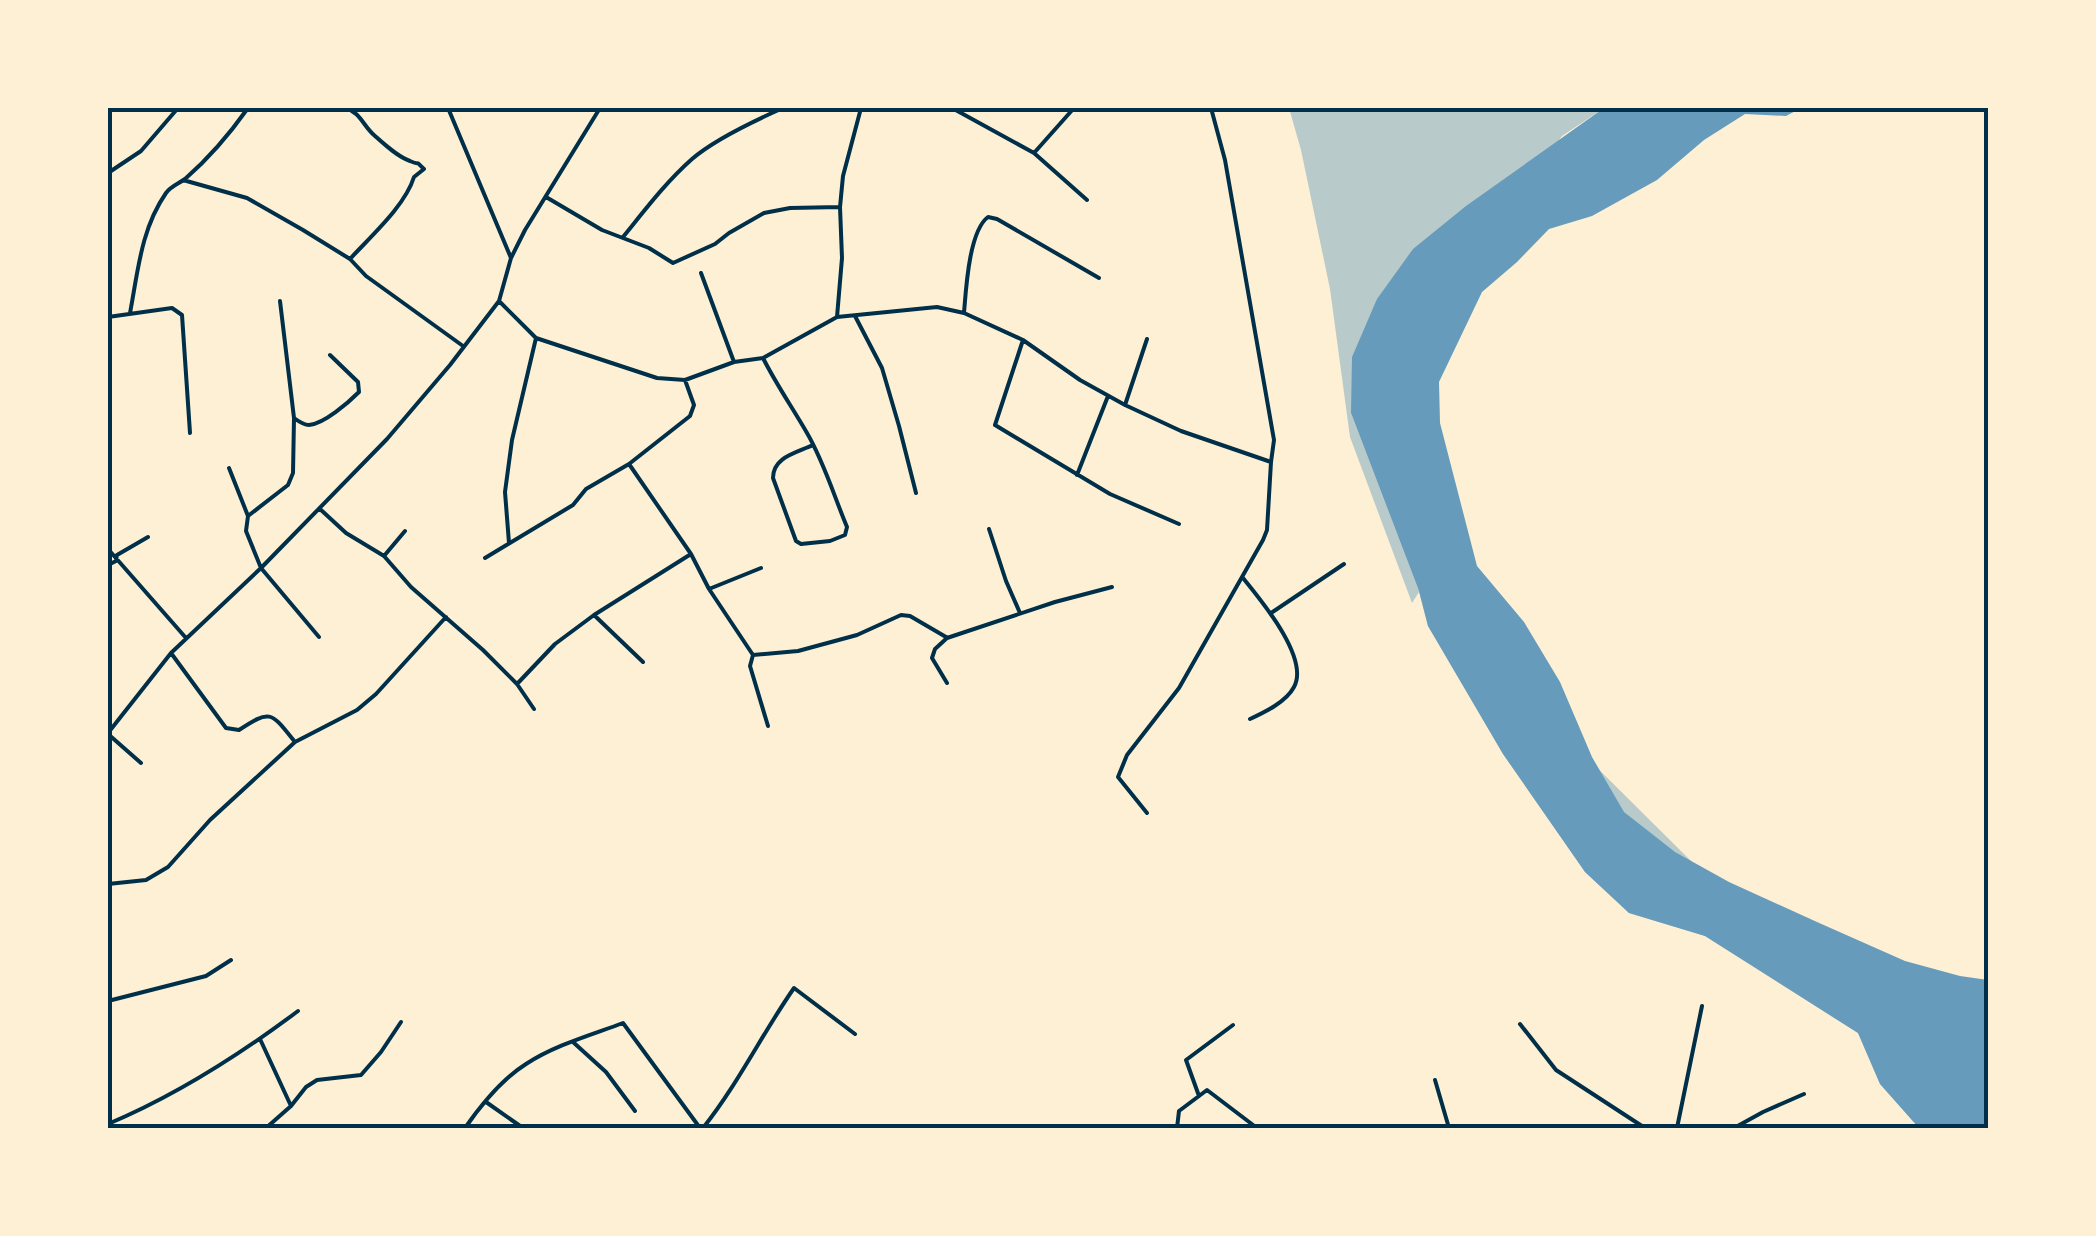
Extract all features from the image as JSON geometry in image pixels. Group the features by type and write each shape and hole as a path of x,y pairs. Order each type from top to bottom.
{"street":[{"path":"108,172 141,151 178,108"},
{"path":"130,313 143,240 168,189 183,180 248,108"},
{"path":"346,108 360,116 376,137 424,169 414,177 401,202 350,259"},
{"path":"448,108 511,258"},
{"path":"141,762 108,734 170,653 320,509 450,365 499,301 511,258 600,108"},
{"path":"623,238 695,156 784,108"},
{"path":"837,318 843,176 862,108"},
{"path":"952,108 1034,153 1087,200"},
{"path":"1034,153 1074,108"},
{"path":"1148,813 1118,777 1120,770 1127,755 1179,688 1268,530 1274,440 1225,160 1211,108"},
{"path":"183,180 248,198 350,259 366,276 463,346"},
{"path":"546,197 602,230 648,248 672,263 715,244 764,214 790,208 840,207"},
{"path":"964,312 970,262 980,224 988,217 997,218 1098,278"},
{"path":"700,274 734,362"},
{"path":"248,516 291,480 294,473 294,418 280,301"},
{"path":"499,301 536,338 657,378 685,380 734,362 762,358 837,318 928,306 964,312 1022,340 1124,405 1182,432 1270,462"},
{"path":"108,317 172,308 182,315 190,433"},
{"path":"855,316 882,368 916,494"},
{"path":"509,542 506,492 510,458 536,338"},
{"path":"1124,405 1148,339"},
{"path":"1022,340 995,425 1110,494 1179,524"},
{"path":"294,418 310,425 332,414 358,392 358,382 330,356"},
{"path":"762,358 812,444 847,531 837,539 802,544 796,541 773,470 776,462 812,444"},
{"path":"486,558 573,504 586,489 629,464 690,416 694,405 685,380"},
{"path":"1077,475 1108,396"},
{"path":"629,464 753,655 750,666 768,726"},
{"path":"229,468 248,516 246,532 261,568 319,637"},
{"path":"320,509 346,532 384,556 517,684 534,709"},
{"path":"989,528 1021,614"},
{"path":"384,556 404,531"},
{"path":"108,566 116,561 117,555 148,538"},
{"path":"108,550 186,638"},
{"path":"517,684 555,644 691,554"},
{"path":"1271,613 1344,564"},
{"path":"709,588 761,568"},
{"path":"1243,578 1271,613 1297,665 1294,688 1270,709 1250,719"},
{"path":"947,683 932,658 946,638 1112,587"},
{"path":"594,615 643,662"},
{"path":"753,655 798,650 856,636 901,615 910,616 946,638"},
{"path":"108,884 146,880 168,867 210,820 294,742 356,710 376,694 446,617"},
{"path":"170,653 226,728 239,730 268,715 294,742"},
{"path":"108,1002 206,976 231,960"},
{"path":"465,1128 524,1064 623,1023 702,1128 724,1102 794,988 855,1034"},
{"path":"1677,1128 1702,1006"},
{"path":"108,1124 184,1088 298,1010"},
{"path":"266,1128 306,1086 317,1080 361,1074 402,1022"},
{"path":"1520,1024 1556,1070 1645,1128"},
{"path":"1199,1096 1186,1060 1233,1025"},
{"path":"260,1039 291,1106"},
{"path":"573,1042 606,1072 636,1110"},
{"path":"1435,1080 1449,1128"},
{"path":"1177,1128 1179,1111 1207,1090 1257,1128"},
{"path":"1734,1128 1804,1094"},
{"path":"486,1102 524,1128"}],"shaded area":[{"path":"1289,108 1604,108 1562,136 1351,413 1419,591 1960,1128 1919,1128 1880,1084 1858,1033 1705,936 1629,913 1585,872 1503,754 1428,626 1419,592 1412,603 1350,437 1330,289"}],"water":[{"path":"1604,108 1801,108 1786,116 1745,114 1704,140 1657,180 1592,216 1549,229 1482,292 1439,382 1440,423 1477,566 1524,622 1560,682 1592,757 1624,812 1675,852 1729,882 1905,961 1988,980 1988,1128 1919,1128 1880,1084 1858,1033 1705,936 1629,913 1585,872 1503,754 1428,626 1419,591 1351,413 1352,357 1377,299 1413,249 1466,206"}]}
